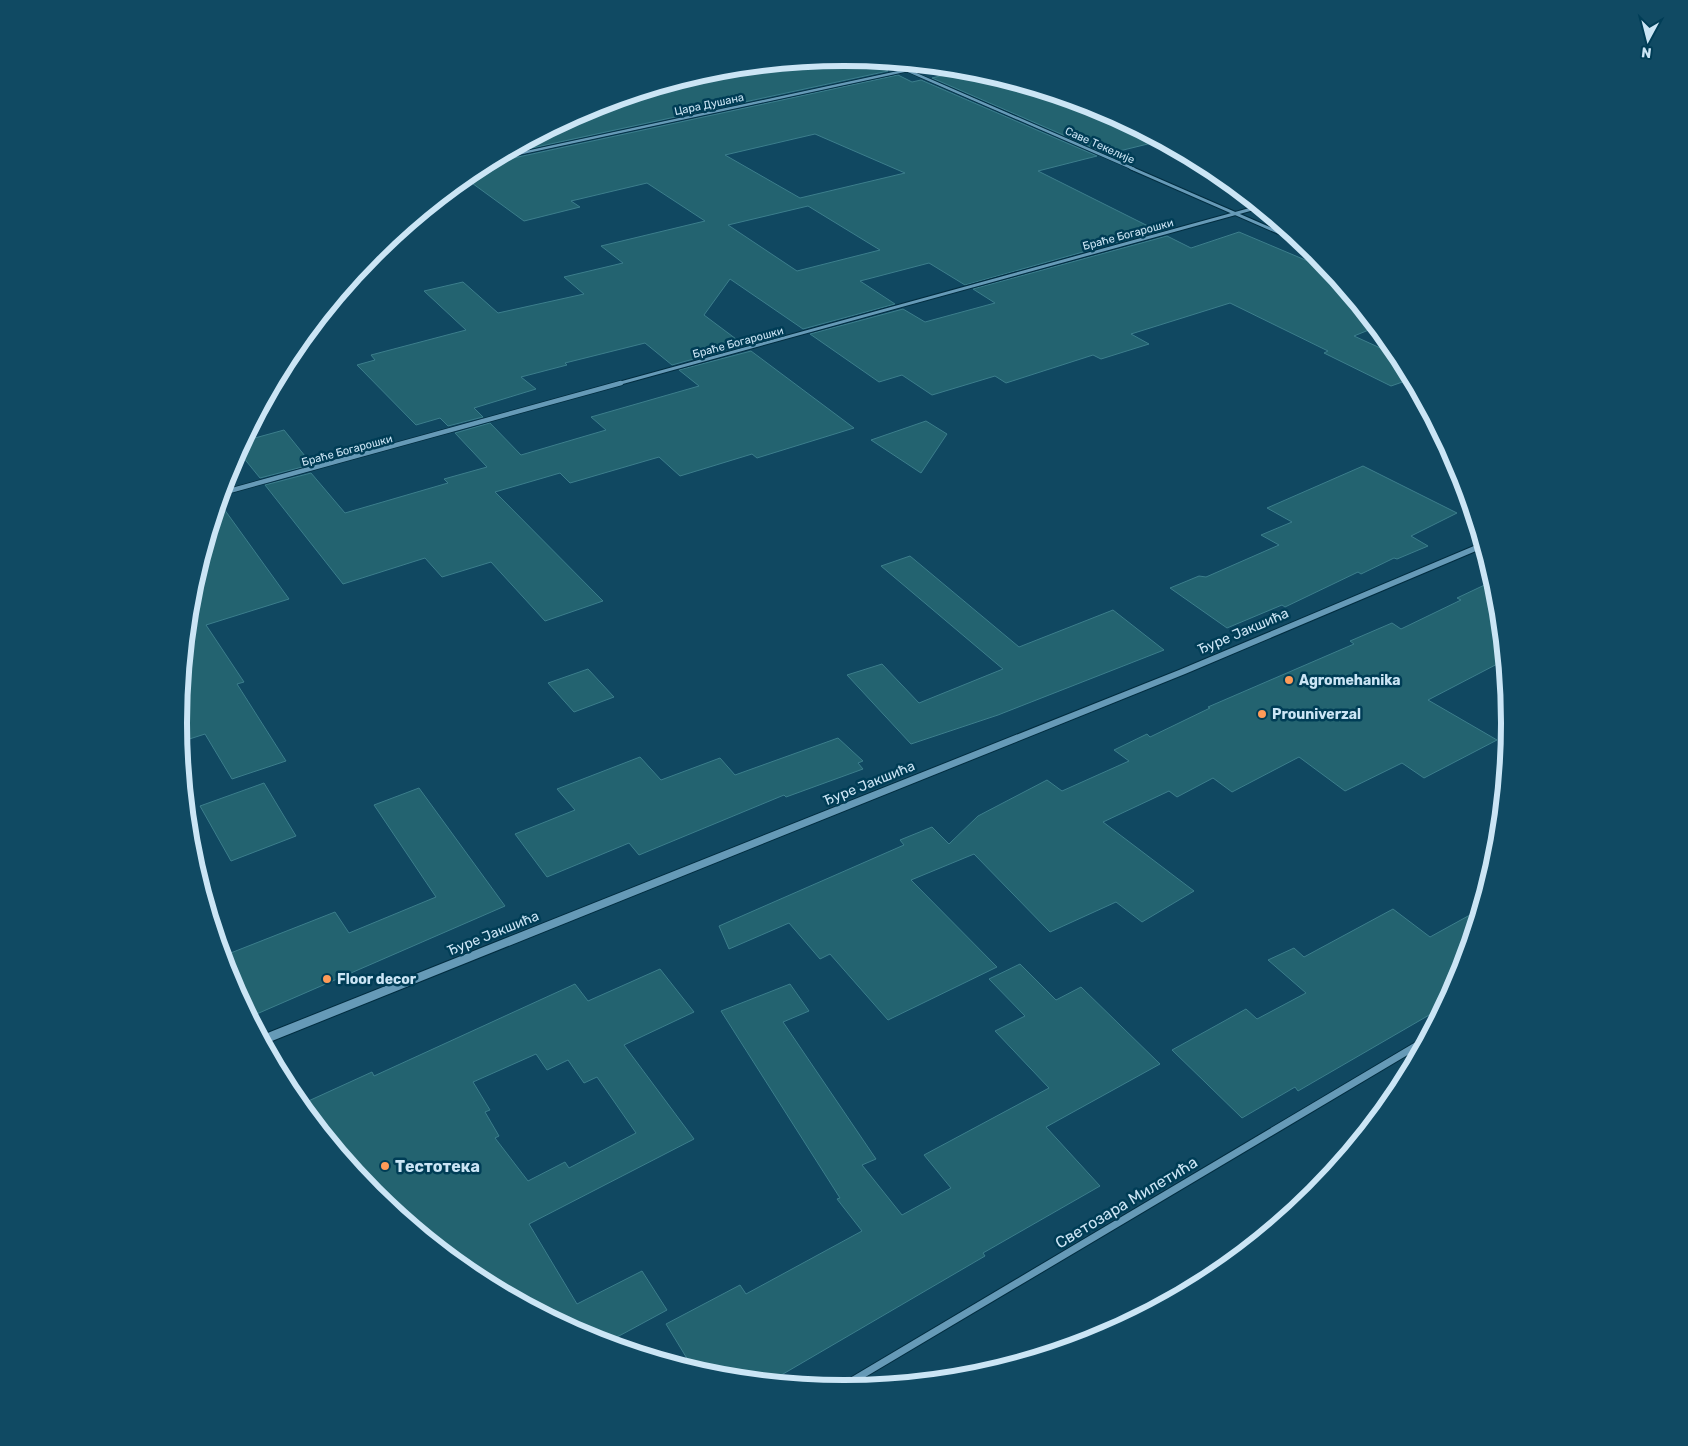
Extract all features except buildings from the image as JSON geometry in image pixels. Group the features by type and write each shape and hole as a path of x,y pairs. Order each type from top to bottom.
{"main road":[{"name":"Ђуре Јакшића","path":"268,1038 1182,672 1476,547"}],"street":[{"name":"Цара Душана","path":"515,154 906,70"},
{"name":"Саве Текелије","path":"906,70 1283,235"},
{"name":"Браће Богарошки","path":"230,492 1252,209"},
{"name":"Светозара Милетића","path":"854,1380 1416,1046"}],"place":[{"name":"Agromehanika","path":"1289,680"},
{"name":"Prouniverzal","path":"1262,714"},
{"name":"Floor decor","path":"327,979"},
{"name":"Тестотека","path":"385,1166"}]}
